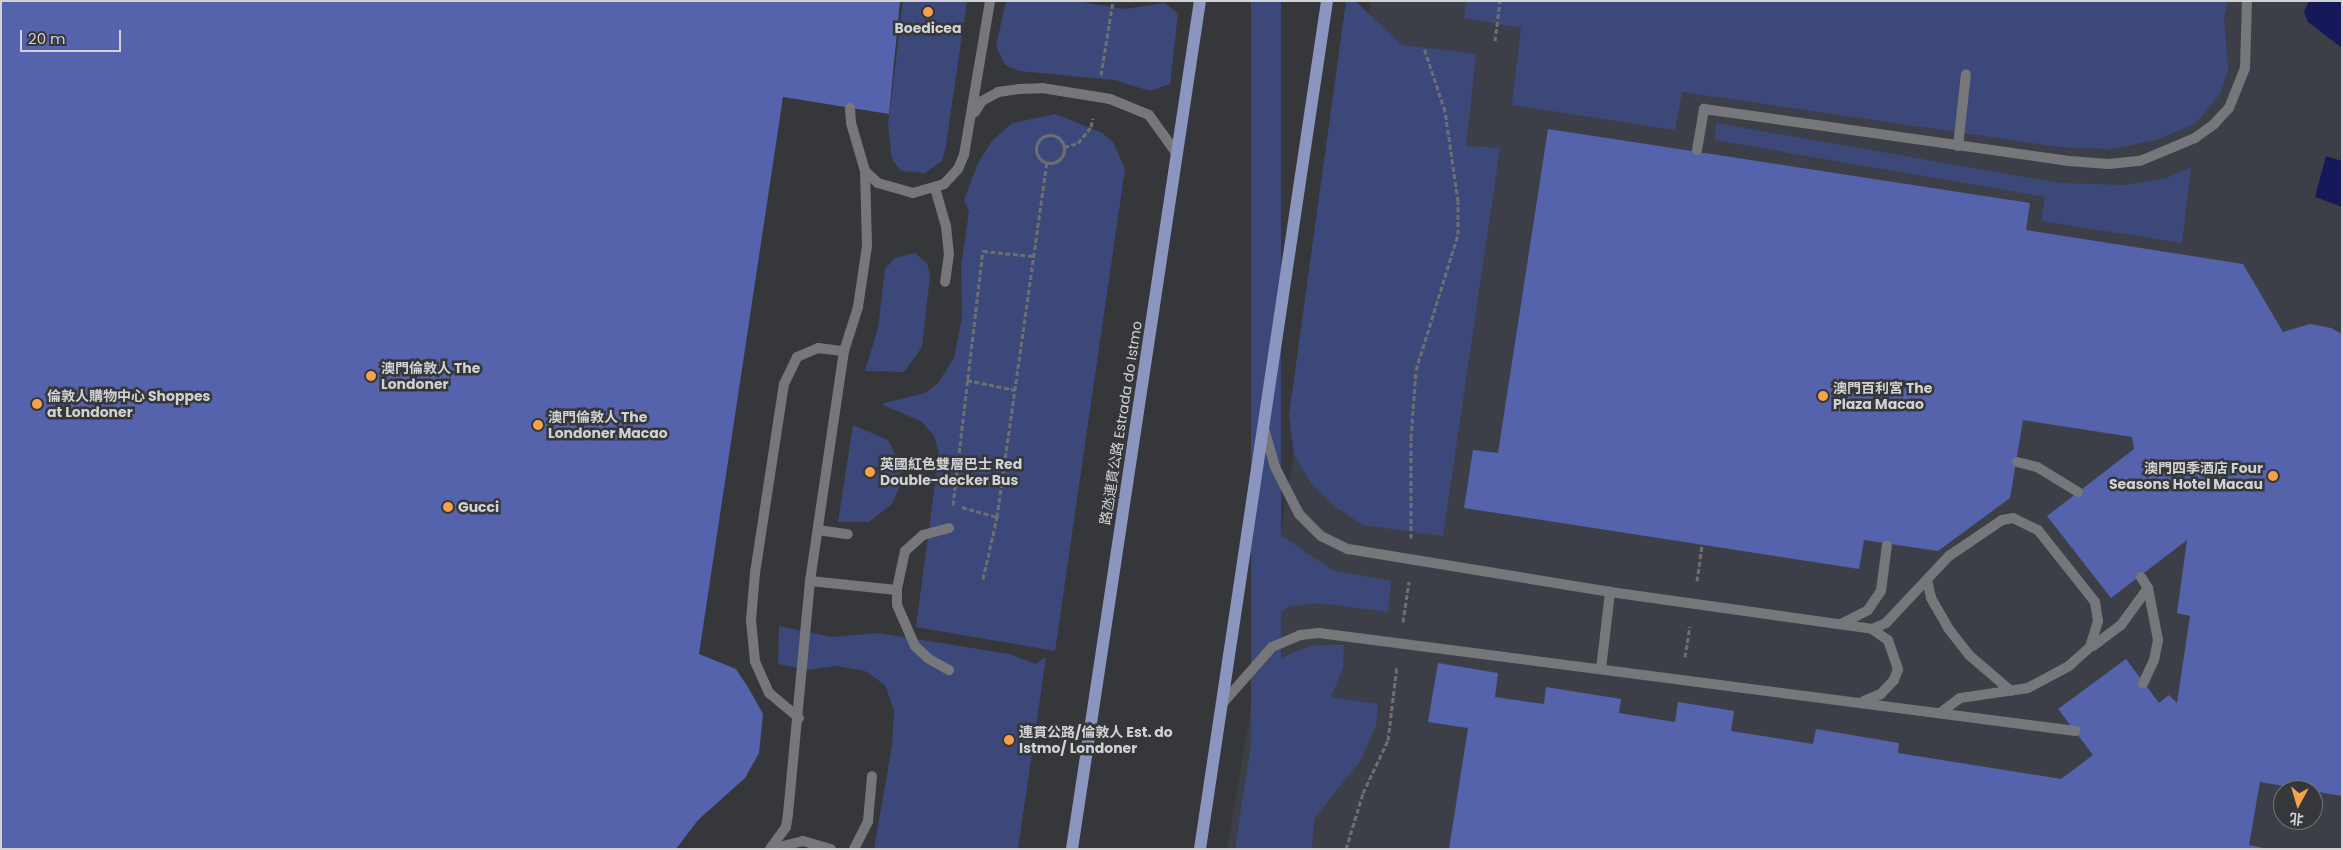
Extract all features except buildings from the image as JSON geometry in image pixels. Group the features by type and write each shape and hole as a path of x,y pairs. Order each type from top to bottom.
{"main road":[{"name":"路氹連貫公路 Estrada do Istmo","path":"1072,849 1200,1"},
{"path":"1200,849 1327,1"}],"lane":[{"path":"865,171 878,183 896,190 913,193 944,184 958,169 964,155 972,117 990,1"},
{"path":"1697,150 1704,109 1958,146 2109,164 2140,161 2186,142 2214,124 2239,90 2245,68 2244,27 2247,1"},
{"path":"1958,146 1966,74"},
{"path":"972,117 982,101 998,92 1042,88 1098,96 1148,116 1177,154"},
{"path":"770,849 786,827 798,723 810,580 844,351 858,308 867,246 865,171 851,123 850,108"},
{"path":"935,188 946,226 949,254 945,282"},
{"path":"798,723 769,694 755,661 751,620 755,572 784,384 796,357 818,348 844,351"},
{"path":"1264,421 1267,447 1285,490 1299,514 1321,536 1348,549 1610,592 1872,629 1888,640 1898,669 1894,680 1881,694 1862,702"},
{"path":"2017,462 2038,467 2078,492"},
{"path":"1872,629 1886,623 1950,556 2002,520 2013,518 2026,521 2038,530 2094,602 2098,621 2090,647"},
{"path":"949,528 923,535 905,552 897,590 897,605 916,646 929,659 949,670"},
{"path":"818,530 848,534"},
{"path":"1841,624 1868,610 1882,591 1887,545"},
{"path":"2141,577 2148,588 2158,640 2154,660 2144,684"},
{"path":"810,580 897,590"},
{"path":"1928,580 1931,598 1948,628 1969,655 2011,691"},
{"path":"1940,713 1960,698 2028,688 2069,666 2090,647 2121,625 2148,588"},
{"path":"1600,669 1610,592"},
{"path":"1222,704 1272,647 1300,635 1319,634 1862,702 2076,731"},
{"path":"854,849 868,820 872,776"},
{"path":"770,849 803,841 831,849"}],"path":[{"path":"1494,41 1500,1"},
{"path":"1412,559 1411,438 1416,370 1458,234 1458,201 1446,111 1424,48"},
{"path":"1054,134 1063,141 1065,152 1058,162 1047,163 1038,156 1036,146 1042,136 1054,134"},
{"path":"983,579 997,517 1047,163"},
{"path":"997,517 951,504 983,251 1034,256"},
{"path":"967,380 1015,390"},
{"path":"1346,849 1363,793 1388,740 1393,697"}],"shaded area":[{"path":"903,1 967,1 946,145 942,161 925,173 901,171 892,159 888,126"},
{"path":"1006,1 1076,1 1124,9 1165,3 1178,14 1170,84 1150,91 1114,80 1019,71 1005,65 996,46"},
{"path":"1251,1 1281,1 1281,849 1251,849"},
{"path":"1346,1 1355,1 1402,45 1476,54 1466,146 1500,148 1443,536 1363,525 1337,508 1313,486 1294,455 1289,415"},
{"name":"澳門百利宮 The Plaza Macao","path":"1371,1 2342,1 2342,849 1227,849"},
{"path":"1466,1 2228,1 2224,18 2228,69 2220,94 2196,123 2156,140 2111,149 2059,147 1682,92 1675,130 1512,105 1521,28 1464,18"},
{"path":"2309,1 2342,1 2342,48 2308,22 2304,12"},
{"path":"1056,114 1102,133 1113,142 1125,169 1055,651 916,627 939,453 934,436 922,422 881,404 925,393 938,383 954,358 962,317 961,267 969,211 964,200 978,163 992,141 1012,123"},
{"path":"1716,123 2059,183 2125,185 2166,178 2191,167 2182,243 2041,221 2045,197 1715,140"},
{"path":"2326,156 2342,161 2342,207 2315,197"},
{"path":"915,253 927,263 930,276 922,347 904,372 865,371 878,328 885,269 895,258"},
{"path":"853,425 888,440 901,465 899,488 892,504 869,522 838,522"},
{"path":"1275,531 1332,570 1391,581 1388,612 1320,603 1290,606 1258,625"},
{"path":"779,626 831,637 877,633 1010,654 1035,664 1046,657 1018,849 874,849 892,746 894,710 885,685 865,671 838,666 807,670 778,664"},
{"path":"1315,645 1344,645 1343,667 1331,697 1378,704 1376,726 1360,761 1314,819 1312,849 1235,849 1260,686 1271,665 1294,652"}],"place":[{"name":"Boedicea","path":"928,12"},
{"name":"澳門倫敦人 The Londoner","path":"371,376"},
{"name":"澳門百利宮 The Plaza Macao","path":"1823,396"},
{"name":"倫敦人購物中心 Shoppes at Londoner","path":"37,404"},
{"name":"澳門倫敦人 The Londoner Macao","path":"538,425"},
{"name":"英國紅色雙層巴士 Red Double-decker Bus","path":"870,472"},
{"name":"澳門四季酒店 Four Seasons Hotel Macau","path":"2273,476"},
{"name":"Gucci","path":"448,507"},
{"name":"連貫公路/倫敦人 Est. do Istmo/ Londoner","path":"1009,740"}]}
